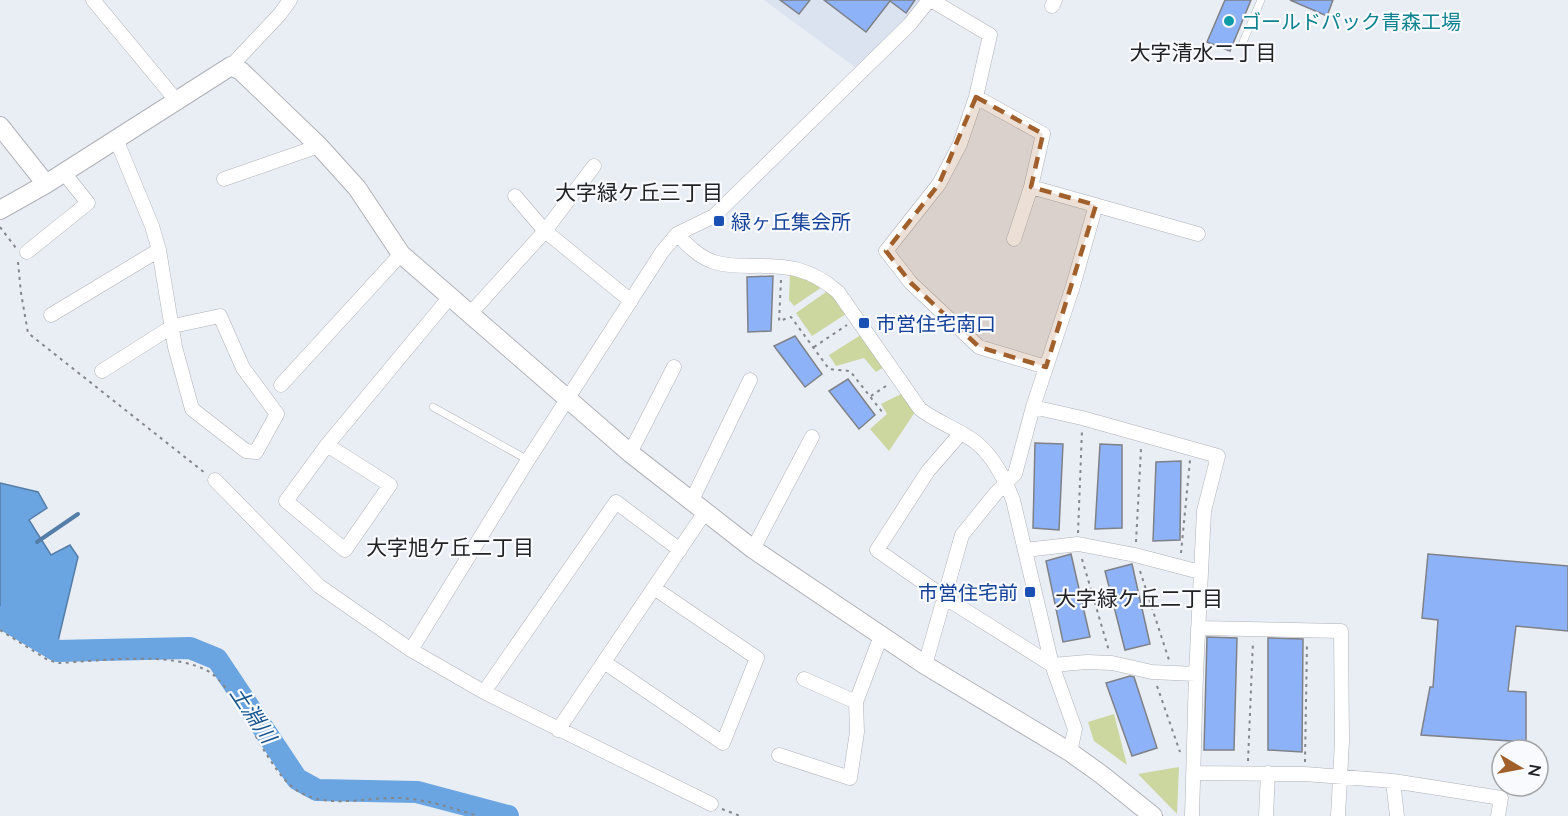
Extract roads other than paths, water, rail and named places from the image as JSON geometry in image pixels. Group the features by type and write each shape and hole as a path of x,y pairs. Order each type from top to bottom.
{"street":[{"path":"93,0 176,100"},
{"path":"0,210 64,173 231,66 280,14 290,0"},
{"path":"411,650 528,460 662,252 677,234 714,216 910,24 930,0 990,35 976,97 960,144 939,184 886,251 911,283 979,347 1046,367"},
{"path":"231,66 241,71 319,146 357,188 401,254 630,453 753,549 925,665 1070,752 1153,816"},
{"path":"976,97 1043,134 1031,187 1014,239"},
{"path":"0,126 46,184"},
{"path":"102,371 173,326 220,316 243,368 277,414 256,452 246,452 192,409 175,347 173,326 159,250 152,226 116,139"},
{"path":"224,179 319,146"},
{"path":"469,315 545,231 594,166"},
{"path":"21,254 88,203 64,173"},
{"path":"1031,187 1198,234"},
{"path":"515,196 545,231 631,301"},
{"path":"925,665 962,535 1015,474 1033,407 1073,286 1096,205"},
{"path":"677,234 695,252 715,262 738,266 782,265 806,271 824,280 838,292 920,409 931,418 977,444 990,457 1006,483 1013,500 1052,665 1075,729 1070,752"},
{"path":"51,315 159,250"},
{"path":"281,385 401,254"},
{"path":"327,445 390,485 345,550 286,501 327,445 449,298"},
{"path":"630,453 674,368"},
{"path":"558,730 680,550 750,380"},
{"path":"1033,407 1082,418 1218,456 1204,511 1192,816"},
{"path":"961,434 928,471 877,550 944,597 1052,665 1087,662 1112,663 1152,672 1196,674"},
{"path":"753,549 812,437"},
{"path":"215,480 319,586 411,650 484,692 558,730 711,804"},
{"path":"484,692 616,502 680,550"},
{"path":"1025,550 1078,544 1135,555 1200,572"},
{"path":"604,662 723,743 757,658 654,588"},
{"path":"1198,628 1341,631 1342,741 1338,816"},
{"path":"779,755 850,778 857,732 856,702 881,636"},
{"path":"804,679 856,702"},
{"path":"1193,773 1305,774 1393,781 1501,798 1498,816"},
{"path":"1266,816 1268,773"},
{"path":"1393,781 1397,816"}],"lane":[{"path":"1243,42 1261,0"},
{"path":"433,407 528,460"}],"water":[{"path":"0,483 38,492 47,508 29,520 51,555 70,545 78,557 58,641 0,608"}],"waterway":[{"path":"37,542 78,514"},
{"name":"土淵川","path":"0,617 57,651 190,648 217,659 297,779 317,790 417,792 508,816"}],"place":[{"name":"ゴールドパック青森工場","path":"1229,21"},
{"name":"緑ヶ丘集会所","path":"719,221"},
{"name":"市営住宅南口","path":"864,323"},
{"name":"市営住宅前","path":"1030,592"}],"district":[{"name":"大字清水二丁目","path":"1203,51"},
{"name":"大字緑ケ丘三丁目","path":"639,191"},
{"name":"大字旭ケ丘二丁目","path":"450,546"},
{"name":"大字緑ケ丘二丁目","path":"1139,597"}]}
